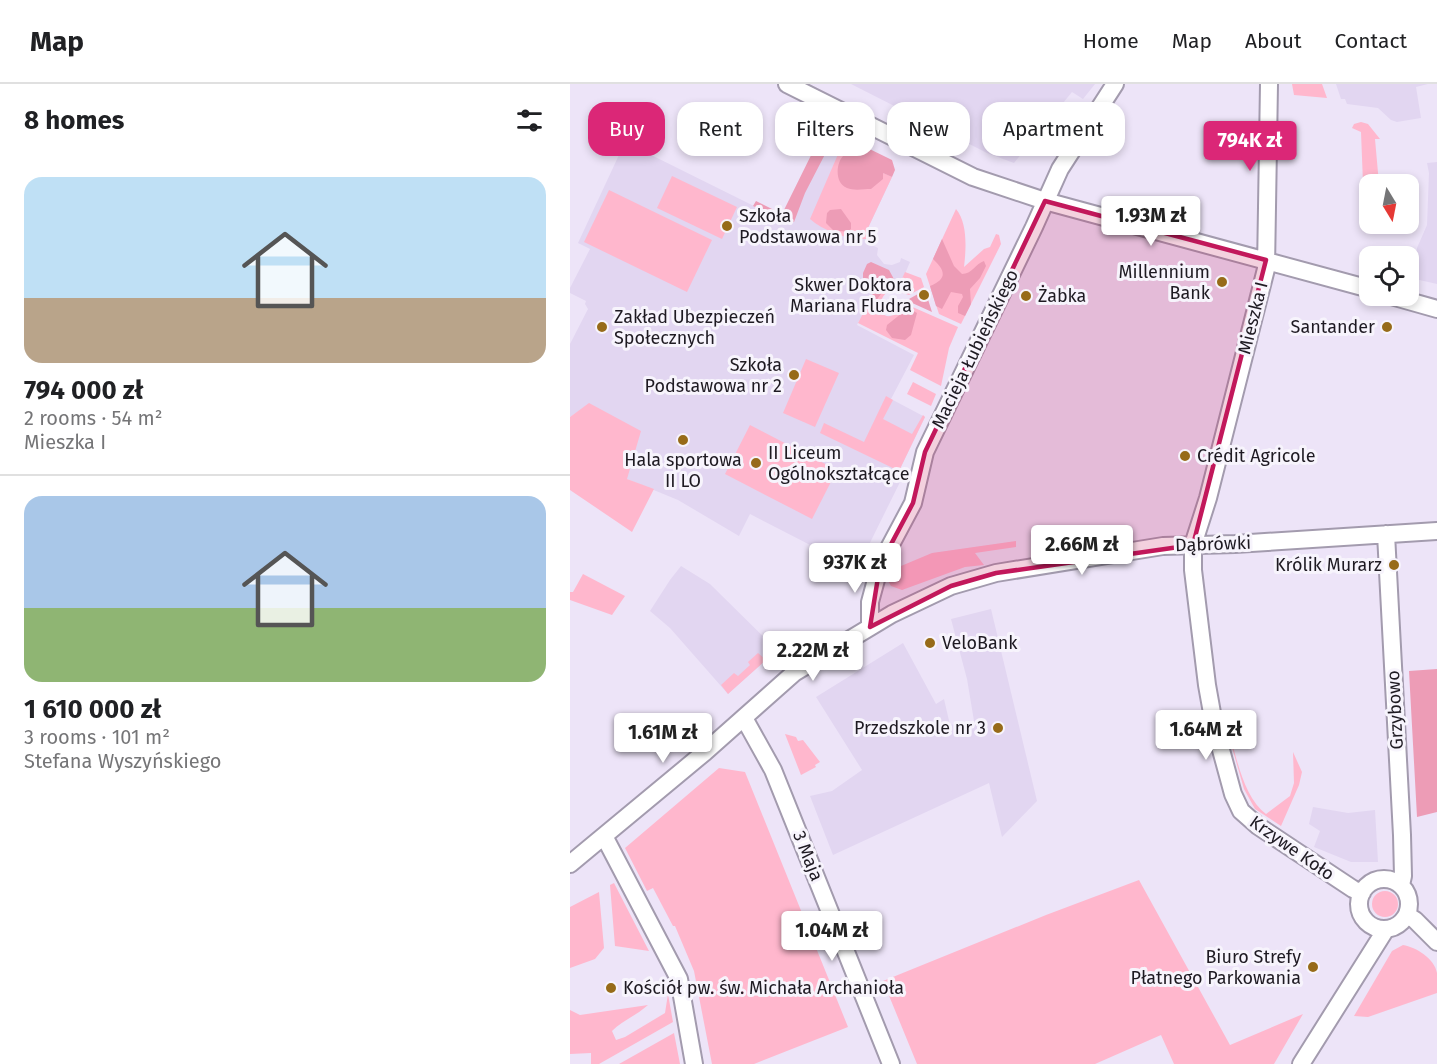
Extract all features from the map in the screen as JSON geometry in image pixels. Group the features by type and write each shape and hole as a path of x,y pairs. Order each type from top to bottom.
{"street":[{"path":"787,84 973,177 1045,201 1359,286"},
{"name":"Macieja Łubieńskiego","path":"870,627 870,602 880,566 913,503 925,452 1060,169 1115,84"},
{"name":"Mieszka I","path":"1193,545 1207,504 1266,269 1269,84"},
{"path":"1419,304 1437,309"},
{"name":"Dąbrówki","path":"571,862 744,718 794,673 892,614 951,586 996,573 1163,546 1437,531"},
{"name":"Grzybowo","path":"1386,534 1402,835 1403,876 1401,885"},
{"name":"Krzywe Koło","path":"1193,545 1193,570 1214,724 1233,794 1241,811 1258,826 1303,857 1353,890 1362,893"},
{"name":"3 Maja","path":"744,718 773,770 891,1064"},
{"path":"604,836 679,979 694,1064"},
{"path":"1389,879 1401,885 1408,896 1407,915 1398,925 1386,929 1373,927 1363,918 1359,906 1365,887 1376,880 1389,879"},
{"path":"1407,915 1437,942"},
{"path":"1301,1064 1386,929"}],"highlighted area":[{"path":"1045,201 1266,260 1193,545 996,573 951,586 870,627 880,565 913,503 925,452"}],"shaded area":[{"path":"851,84 1095,84 1083,99 1072,92 1064,102 982,102 982,150 970,144 970,102 887,102"},
{"path":"1292,84 1322,84 1327,98 1294,95"},
{"path":"1336,84 1428,84 1416,87 1421,118 1397,122 1391,120 1378,108 1347,104 1345,99 1341,99"},
{"path":"1361,122 1368,124 1380,139 1375,139 1378,174 1363,174 1361,132 1352,128 1354,124"},
{"path":"875,152 892,160 895,170 892,177 883,173 883,179 871,189 847,188 838,177 843,156 875,156"},
{"path":"618,156 653,156 790,224 819,156 847,156 892,177 868,228 870,230 866,239 878,248 877,255 884,264 892,265 900,262 901,258 910,262 901,283 881,277 857,325 914,355 891,399 925,417 899,471 904,474 857,569 750,514 739,536 678,500 627,479 589,404 570,417 570,344 588,309 586,301 570,293 570,288 590,249 578,243"},
{"path":"811,156 824,156 805,193 794,222 791,221 790,224 753,206 756,201 780,213 783,212"},
{"path":"837,156 847,156 892,177 868,228 870,230 866,239 836,234 810,219"},
{"path":"995,156 1020,156 1014,163"},
{"path":"1437,162 1437,284 1419,280 1418,246 1427,225 1429,173 1427,163"},
{"path":"672,176 737,207 722,239 657,208"},
{"path":"609,190 712,240 687,292 584,242"},
{"path":"841,209 851,223 851,229 847,232 833,230 826,223 827,213 830,210"},
{"path":"956,209 964,229 966,245 964,267 984,249 990,247 996,234 999,235 1001,244 961,324 939,314 926,274"},
{"path":"942,239 954,266 962,274 984,261 986,266 980,278 970,289 971,304 965,316 958,313 962,294 951,292 942,309 936,306 930,286 942,278 942,271 933,259"},
{"path":"871,262 889,270 895,281 875,302 870,300 875,289 863,278 867,264"},
{"path":"905,272 921,278 924,287 909,295 896,291 886,293 881,301 881,310 889,316 908,305 958,327 949,348 941,386 910,370 918,353 858,323 882,276 900,283"},
{"path":"925,290 932,312 910,302 909,299"},
{"path":"907,309 917,313 911,335 905,340 892,338 886,330 887,325"},
{"path":"806,359 839,373 815,427 783,413"},
{"path":"913,382 936,394 931,406 907,394"},
{"path":"886,396 893,400 883,419 912,434 923,415 925,417 899,471 820,433 824,423 864,442"},
{"path":"589,403 641,431 627,479 654,489 632,532 570,490 570,417"},
{"path":"750,425 837,470 812,519 725,474"},
{"path":"1016,541 1016,547 975,553 984,565 965,567 902,590 891,586 887,579 895,564 901,566 932,553"},
{"path":"681,566 710,584 777,650 728,694 670,628 650,611"},
{"path":"583,574 625,596 612,615 570,600 570,592 573,592"},
{"path":"991,609 1037,801 1002,837 989,783 833,855 810,796 832,791 862,770 816,697 903,643 936,704 944,699 950,725 974,721 967,679 951,619"},
{"path":"758,653 766,660 728,694 721,685 734,673 738,676 750,665 748,662"},
{"path":"1437,669 1437,812 1417,817 1409,671"},
{"path":"1225,723 1227,723 1245,785 1266,814 1290,796 1294,783 1293,752 1302,772 1299,785 1281,826 1255,809 1244,789"},
{"path":"785,734 796,737 798,741 803,740 820,762 815,765 816,767 801,775"},
{"path":"719,768 745,772 848,1027 754,1064 712,1064 694,971 675,926 653,888 647,891 625,848"},
{"path":"1313,807 1348,813 1375,810 1378,862 1351,862 1314,847 1320,831 1309,824"},
{"path":"1139,880 1230,1045 1303,1014 1274,1064 1174,1064 1161,1035 1095,1064 917,1064 883,981"},
{"path":"614,883 649,951 615,946 610,885"},
{"path":"1385,891 1394,895 1398,904 1394,913 1385,917 1376,913 1372,904 1376,895"},
{"path":"599,892 604,948 595,959 570,968 570,907"},
{"path":"1403,945 1419,951 1433,963 1437,973 1437,993 1368,1017 1354,1016 1392,951"},
{"path":"668,994 673,1022 599,1064 591,1064 591,1053 570,1054 570,1010 580,1015 648,1005 612,1031 616,1040 665,1013"},
{"path":"674,1033 680,1064 619,1064"}],"place":[{"name":"Szkoła Podstawowa nr 5","path":"727,226"},
{"name":"Millennium Bank","path":"1222,282"},
{"name":"Skwer Doktora Mariana Fludra","path":"924,295"},
{"name":"Żabka","path":"1026,296"},
{"name":"Zakład Ubezpieczeń Społecznych","path":"602,327"},
{"name":"Santander","path":"1387,327"},
{"name":"Szkoła Podstawowa nr 2","path":"794,375"},
{"name":"Hala sportowa II LO","path":"683,440"},
{"name":"Crédit Agricole","path":"1185,456"},
{"name":"II Liceum Ogólnokształcące","path":"756,463"},
{"name":"Królik Murarz","path":"1394,565"},
{"name":"VeloBank","path":"930,643"},
{"name":"Przedszkole nr 3","path":"998,728"},
{"name":"Biuro Strefy Płatnego Parkowania","path":"1313,967"},
{"name":"Kościół pw. św. Michała Archanioła","path":"611,988"}]}
